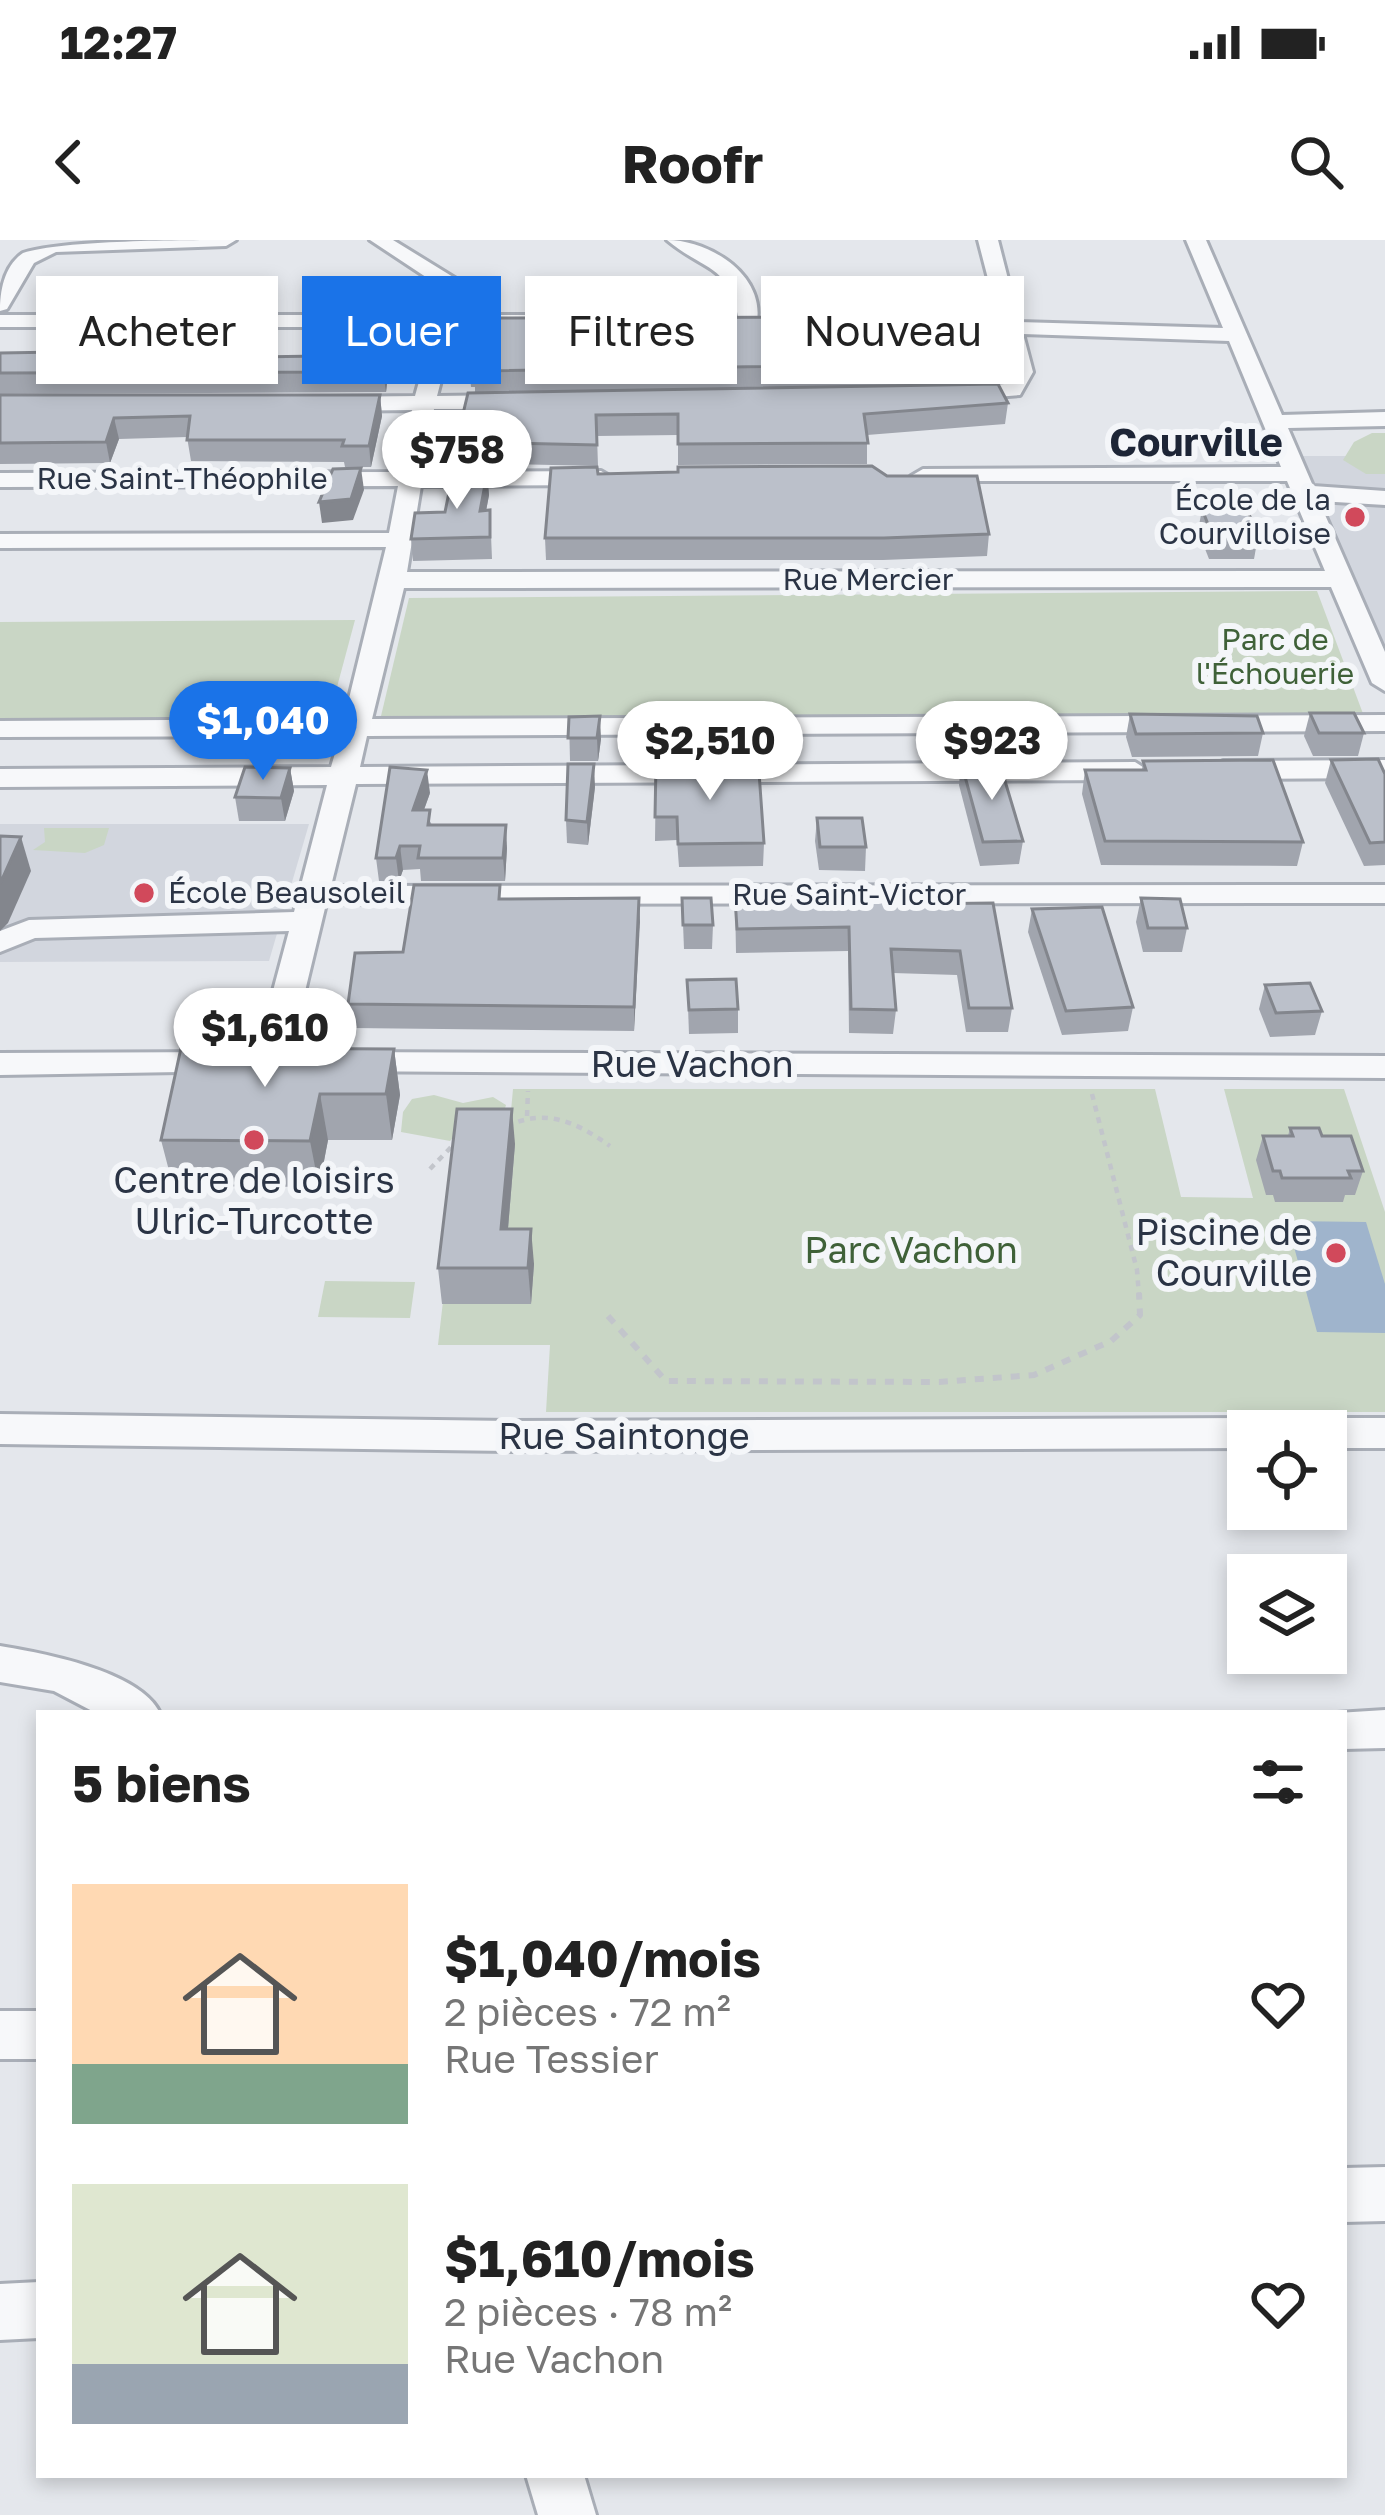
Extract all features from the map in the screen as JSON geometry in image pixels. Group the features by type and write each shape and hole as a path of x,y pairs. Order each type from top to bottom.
{"street":[{"path":"0,305 26,259 52,246 226,240"},
{"path":"380,240 438,276"},
{"path":"677,240 733,271 745,287 748,322"},
{"path":"988,240 998,276"},
{"path":"1196,240 1385,683"},
{"path":"0,321 302,321"},
{"path":"737,322 761,322"},
{"path":"1024,329 1240,335"},
{"path":"271,1062 393,580 429,384"},
{"path":"919,397 1012,390 1015,384"},
{"path":"306,404 541,402"},
{"path":"1277,422 1385,419"},
{"path":"899,476 1303,483 1385,498"},
{"name":"Rue Saint-Théophile","path":"0,480 622,478"},
{"path":"0,541 402,540"},
{"name":"Rue Mercier","path":"393,580 1342,579"},
{"path":"0,729 1385,723"},
{"path":"0,778 1385,769"},
{"name":"Rue Saint-Victor","path":"0,943 29,929 310,908 1385,894"},
{"name":"Rue Vachon","path":"0,1064 1385,1067"},
{"name":"Rue Saintonge","path":"0,1430 513,1436 1227,1433"},
{"path":"1347,1433 1385,1433"},
{"path":"0,1664 61,1674 132,1710"},
{"path":"1347,1730 1385,1729"},
{"path":"0,2035 36,2035"},
{"path":"1347,2194 1385,2194"},
{"path":"0,2312 36,2309"},
{"path":"556,2478 567,2515"}],"path":[{"path":"608,1316 666,1381 939,1382 1034,1375 1111,1341 1140,1315 1137,1270 1085,1066"},
{"path":"502,1129 526,1116 570,1117 610,1146"},
{"path":"430,1168 466,1132"}],"shaded area":[{"name":"École de la Courvilloise","path":"1296,456 1385,456 1385,674"},
{"name":"École Beausoleil","path":"0,824 309,824 269,961 0,962"}],"green space":[{"path":"1372,433 1385,433 1385,474 1366,474 1343,460 1354,442"},
{"name":"Parc de l'Échouerie","path":"1317,591 1365,719 381,716 409,598"},
{"path":"355,620 329,717 0,720 0,622"},
{"path":"44,828 109,828 104,845 85,853 33,850 45,842"},
{"name":"Parc Vachon","path":"513,1089 1155,1089 1181,1197 1253,1198 1224,1089 1344,1089 1385,1212 1385,1412 546,1412 550,1345 438,1345 461,1144 508,1144"},
{"path":"434,1095 463,1103 493,1097 506,1105 501,1122 461,1129 450,1141 401,1132 403,1112 412,1099"},
{"path":"325,1281 415,1282 410,1318 318,1317"}],"water":[{"name":"Piscine de Courville","path":"1287,1221 1366,1222 1385,1284 1385,1333 1317,1332"}],"building":[{"path":"737,317 761,317 761,367 737,367"},
{"path":"501,318 525,318 525,370 501,371"},
{"path":"36,352 36,373 0,373 0,353"},
{"path":"302,356 302,372 278,372 278,357"},
{"path":"998,384 1008,403 864,414 868,443 678,444 678,414 596,415 597,445 468,442 472,418 462,418 468,393"},
{"path":"0,395 380,395 369,446 342,446 344,440 187,440 190,416 114,418 106,442 0,443"},
{"path":"872,466 887,476 977,476 989,534 545,538 551,468 597,467 598,474 678,472 678,467"},
{"path":"361,468 351,499 319,502 333,469"},
{"path":"453,473 487,474 480,511 490,510 490,537 411,539 415,513 445,512"},
{"path":"1202,509 1247,509 1258,537 1213,537"},
{"path":"1310,713 1354,713 1364,733 1319,733"},
{"path":"1130,714 1257,716 1263,733 1136,734"},
{"path":"600,716 597,738 568,738 569,717"},
{"path":"657,718 719,718 720,737 657,737"},
{"path":"979,718 984,735 954,735 950,719"},
{"path":"1378,759 1385,774 1385,842 1370,843 1331,760"},
{"path":"1273,760 1303,842 1105,841 1085,770 1146,770 1143,761"},
{"path":"961,762 991,762 993,771 1002,771 1023,841 983,842"},
{"path":"721,763 721,772 759,772 764,843 678,844 677,817 655,817 656,764"},
{"path":"568,764 594,764 587,822 566,820"},
{"path":"245,767 290,768 281,798 235,797"},
{"path":"390,767 427,770 413,810 430,810 428,825 506,825 503,858 418,858 420,846 400,846 396,858 376,858"},
{"path":"817,818 862,818 866,847 820,847"},
{"path":"0,836 21,837 0,884"},
{"path":"414,885 500,885 499,899 639,898 634,1007 348,1004 355,953 403,952"},
{"path":"911,897 911,904 993,903 1012,1008 969,1008 960,951 891,949 896,1010 851,1009 849,927 737,929 735,898"},
{"path":"682,898 711,898 713,925 683,925"},
{"path":"1141,898 1180,899 1187,928 1148,928"},
{"path":"1102,907 1133,1007 1066,1011 1032,909"},
{"path":"736,979 738,1009 689,1010 687,980"},
{"path":"1310,983 1322,1011 1276,1013 1265,985"},
{"path":"181,1048 394,1049 386,1094 320,1094 310,1141 161,1140"},
{"path":"457,1109 512,1109 501,1229 531,1229 528,1268 438,1268"},
{"path":"1290,1128 1319,1128 1322,1136 1351,1136 1363,1171 1348,1171 1351,1178 1282,1178 1280,1171 1273,1171 1263,1136 1293,1136"}],"place":[{"name":"École de la Courvilloise","path":"1355,517"},
{"name":"École Beausoleil","path":"144,893"},
{"name":"Centre de loisirs Ulric-Turcotte","path":"254,1140"},
{"name":"Piscine de Courville","path":"1336,1253"}],"district":[{"name":"Courville","path":"1196,442"}]}
